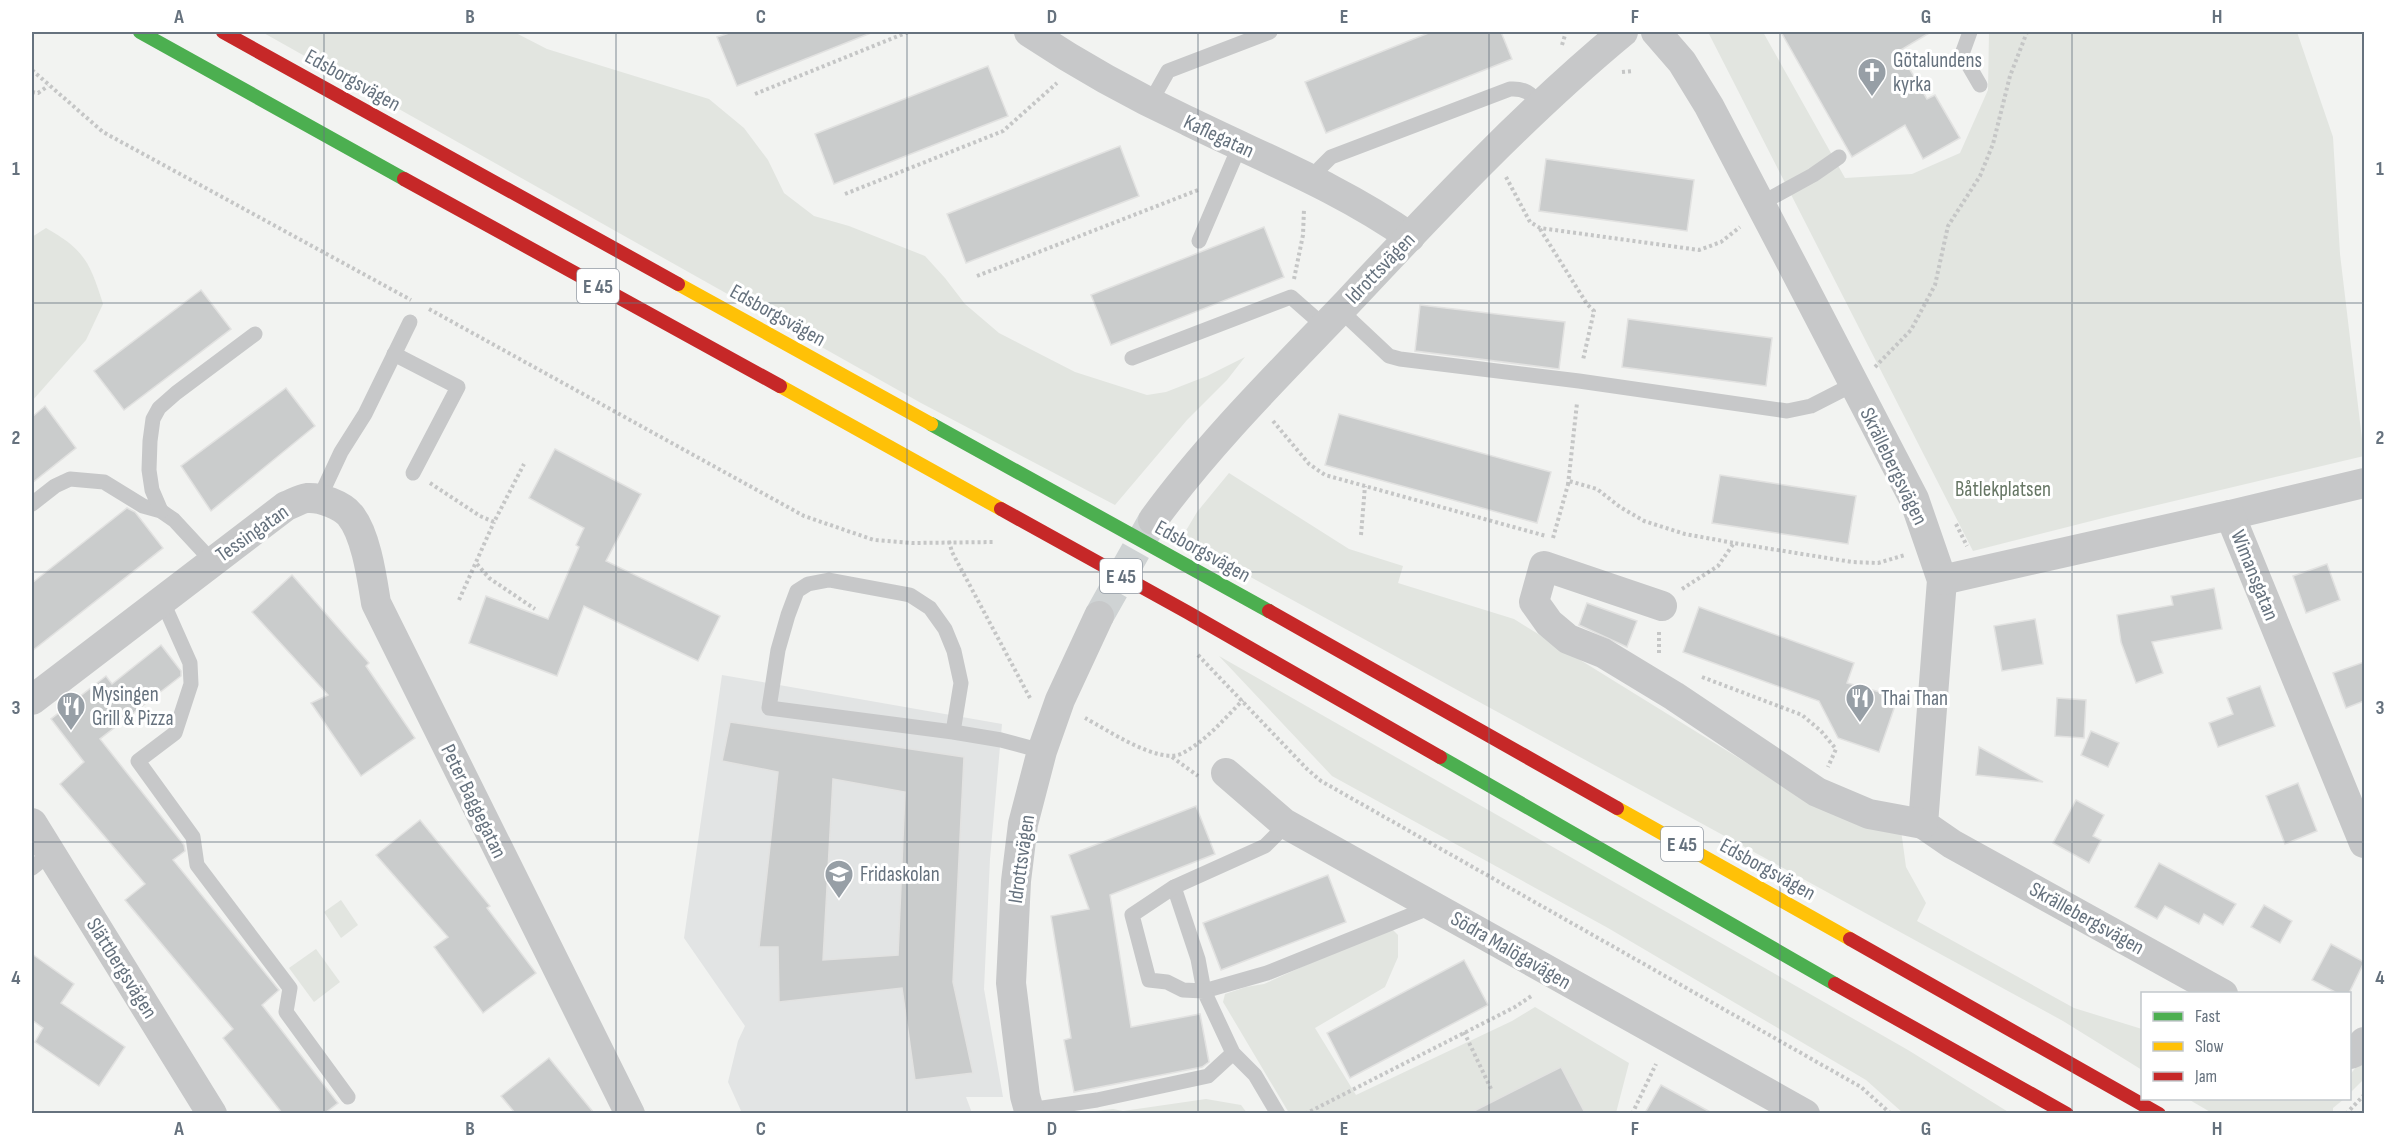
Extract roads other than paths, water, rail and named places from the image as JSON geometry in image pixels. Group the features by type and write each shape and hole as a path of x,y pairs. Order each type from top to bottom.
{"highway":[{"name":"E 45","path":"140,32 1186,612 1912,1028 2067,1113"},
{"name":"Edsborgsvägen","path":"223,32 1204,575 2159,1113"}],"street":[{"name":"Kaflegatan","path":"1029,32 1078,64 1150,103 1357,202 1410,237"},
{"name":"Idrottsvägen","path":"1153,520 1183,479 1410,237 1540,104 1623,32"},
{"name":"Skrällebergsvägen","path":"1656,32 1682,62 1709,106 1760,204 1867,381 1931,547 1942,580 1923,824 1952,844 2221,992"},
{"path":"2230,515 2364,483"},
{"name":"Tessingatan","path":"32,700 286,506 306,498 319,499"},
{"name":"Peter Baggegatan","path":"319,499 349,513 358,529 372,575 376,603 630,1113"},
{"name":"Wimansgatan","path":"1942,580 2230,515 2364,843"},
{"path":"1662,606 1544,566 1534,602 1549,623 1568,639 1603,653 1817,792 1869,814 1923,824"},
{"name":"Idrottsvägen","path":"1029,1112 1011,983 1012,941 1023,824 1042,751 1060,700 1099,616"},
{"name":"Södra Malögavägen","path":"1226,773 1284,823 1668,1039 1805,1113"},
{"name":"Slättbergsvägen","path":"32,823 41,860 212,1113"},
{"path":"2351,1053 2364,1042"}],"lane":[{"path":"1150,103 1168,71 1269,32"},
{"path":"1970,32 1962,54 1980,85"},
{"path":"1314,180 1320,168 1331,157 1510,89 1521,88 1528,91 1540,104"},
{"path":"1199,241 1240,145"},
{"path":"1760,204 1813,175 1839,157"},
{"path":"1132,358 1291,297 1332,318 1389,356 1400,359 1579,381 1787,411 1811,406 1867,381"},
{"path":"319,499 340,452 365,414 410,322"},
{"path":"161,511 152,490 149,470 153,419 159,408 176,393 255,334"},
{"path":"394,354 458,387 413,473"},
{"path":"32,504 55,486 70,479 104,482 143,506 161,511 174,520 212,561"},
{"path":"953,732 961,683 954,651 945,630 930,608 910,595 829,580 808,584 797,591 778,650 768,708 953,732 1000,740 1042,751"},
{"path":"162,600 190,663 191,684 175,733 138,761 193,837 197,865 290,988 286,1012 348,1097"},
{"path":"1284,823 1265,846 1174,887 1132,915 1149,980 1167,982 1182,990 1204,991 1267,973 1421,911 1425,901"},
{"path":"1174,887 1198,958 1204,991 1233,1053 1255,1075 1278,1113"},
{"path":"1029,1112 1208,1076 1233,1053"}],"tunnel":[{"path":"1099,616 1153,520"}],"place":[{"name":"Götalundens kyrka","path":"1872,98"},
{"name":"Thai Than","path":"1860,724"},
{"name":"Mysingen Grill & Pizza","path":"71,732"},
{"name":"Fridaskolan","path":"839,900"}],"park label":[{"name":"Båtlekplatsen","path":"2003,489"}]}
